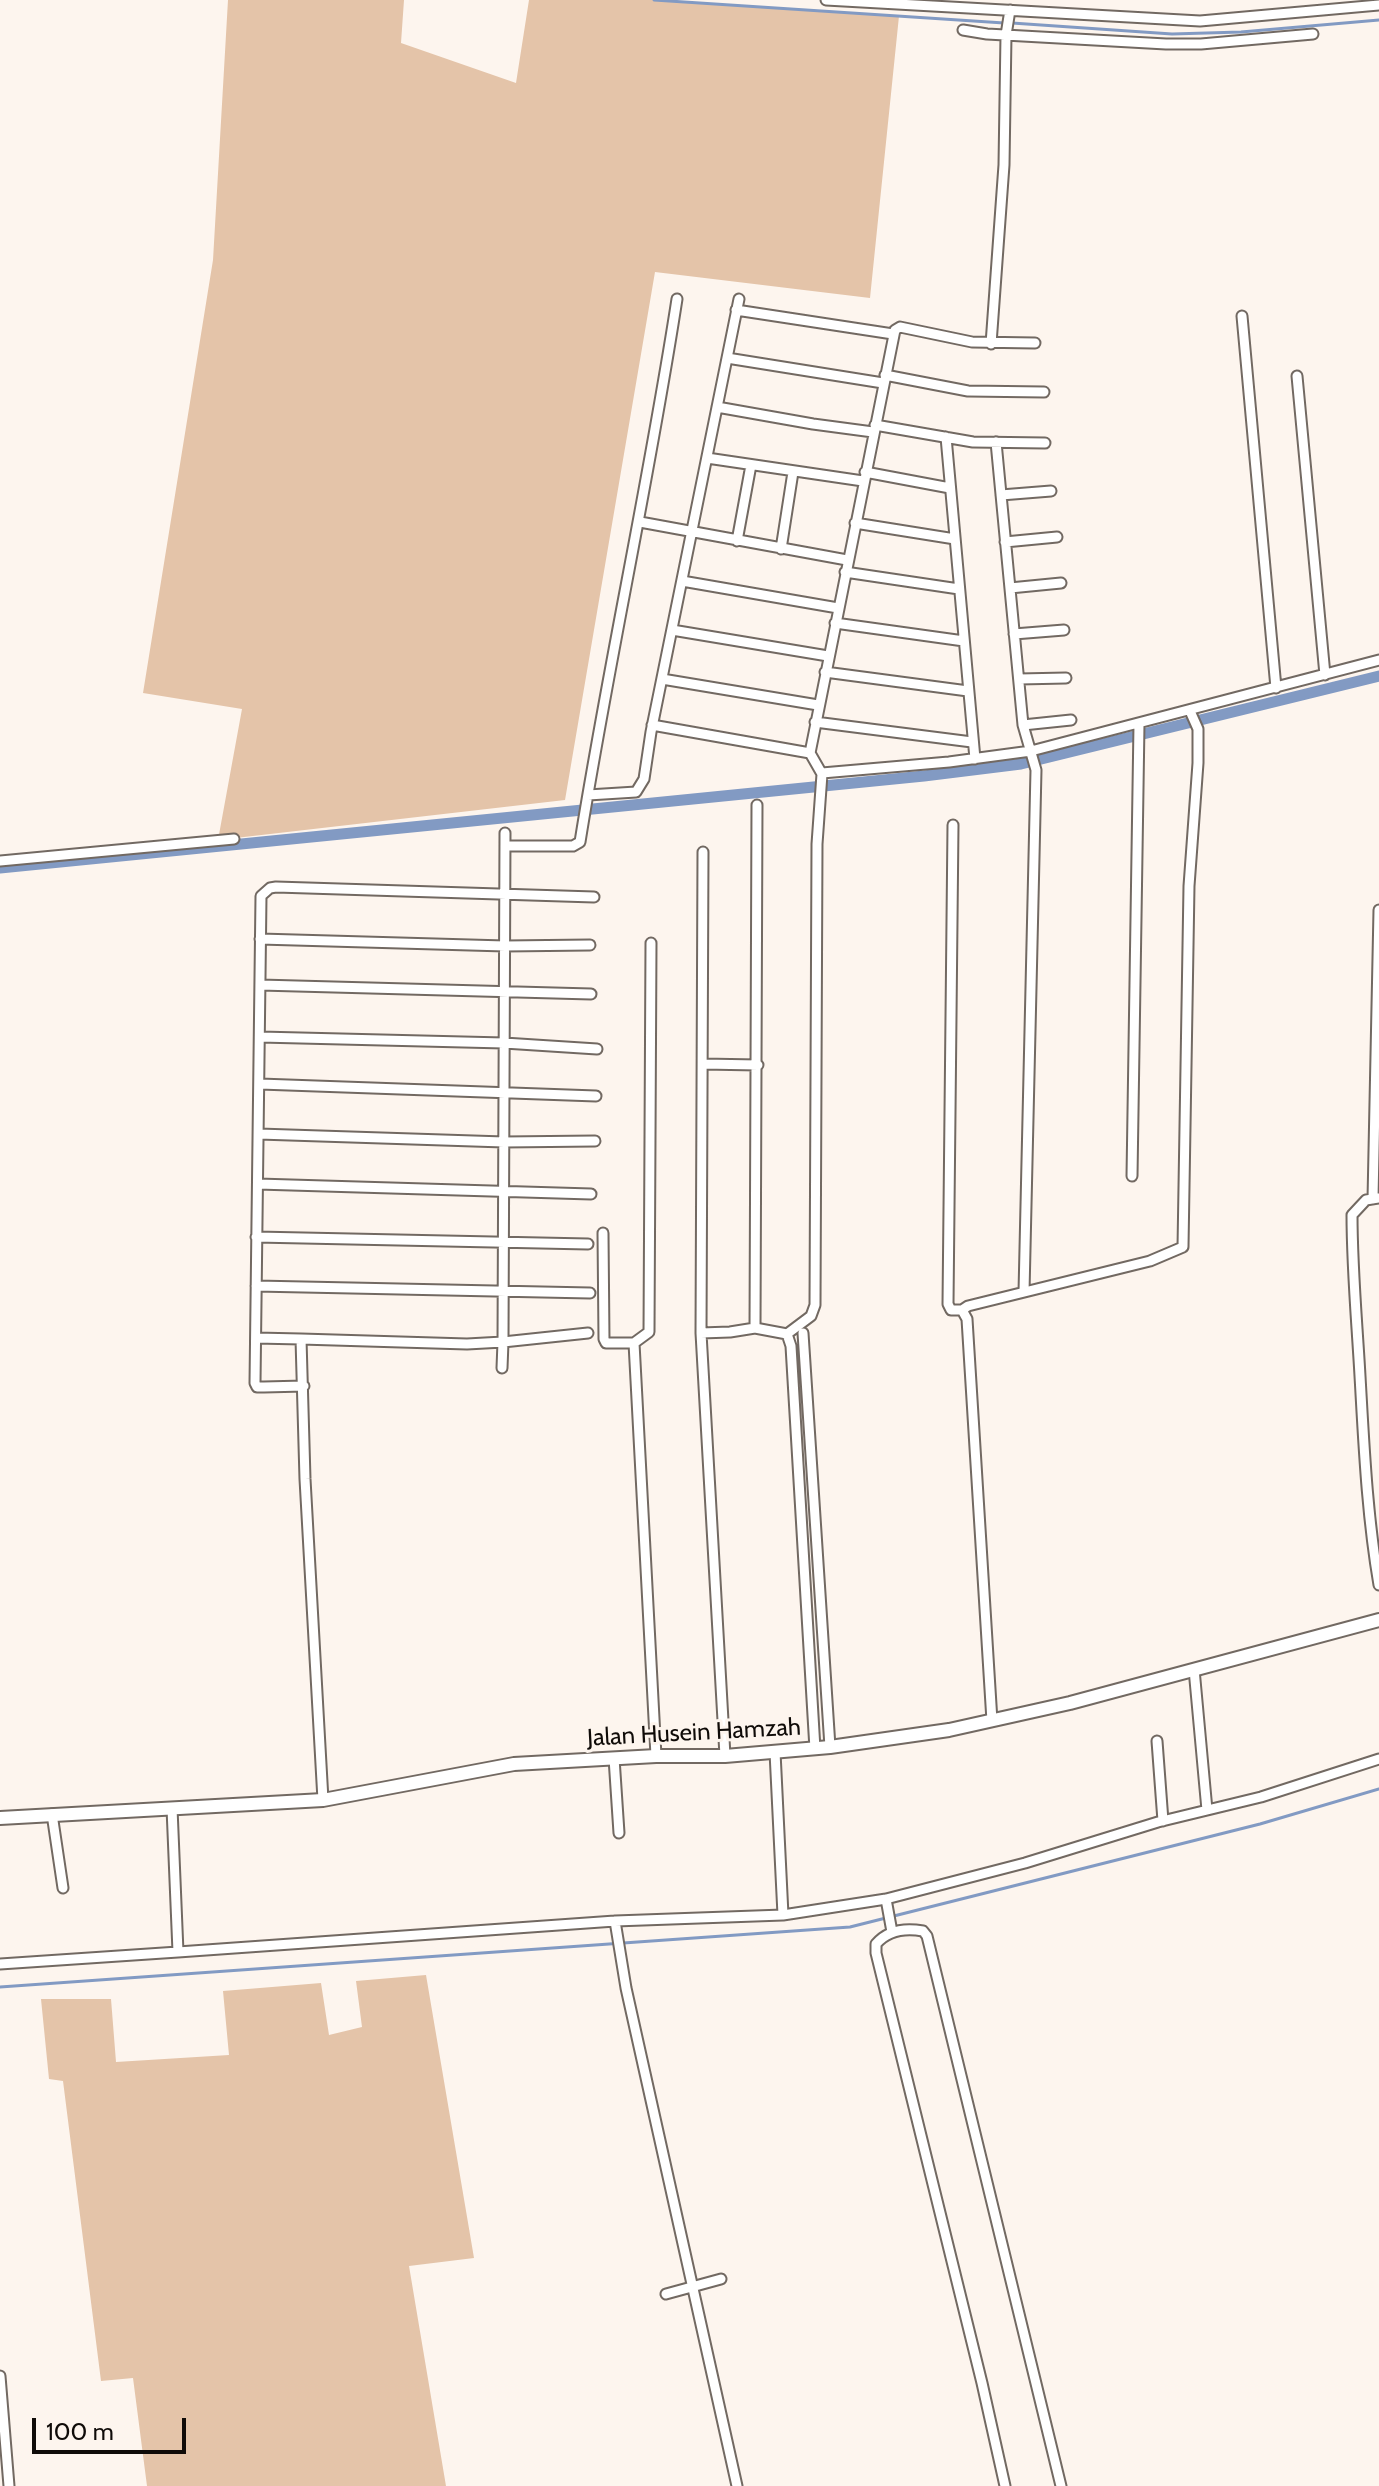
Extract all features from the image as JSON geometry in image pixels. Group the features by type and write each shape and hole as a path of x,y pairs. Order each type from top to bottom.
{"street":[{"path":"826,0 1200,21 1379,5"},
{"path":"991,344 1004,165 1006,33 1010,10"},
{"path":"963,30 1201,44 1313,34"},
{"path":"505,846 573,846 580,842 604,696 640,522 677,299"},
{"path":"587,799 636,792 644,779 652,725 738,305 893,334"},
{"path":"1242,316 1276,688"},
{"path":"701,1333 755,1328 787,1334 811,1316 815,1305 817,844 822,774 810,753 893,334 900,327 991,344 1035,343"},
{"path":"727,358 968,391 1044,392"},
{"path":"1297,376 1325,675"},
{"path":"717,407 813,424 996,442 1045,443"},
{"path":"946,437 975,759"},
{"path":"996,442 1023,725 1036,770 1024,1292"},
{"path":"707,458 793,472 950,488"},
{"path":"737,541 751,465"},
{"path":"781,549 793,472"},
{"path":"1001,495 1051,491"},
{"path":"640,522 847,560"},
{"path":"855,523 955,539"},
{"path":"1005,542 1057,537"},
{"path":"845,572 959,589"},
{"path":"682,581 838,608"},
{"path":"1010,588 1061,583"},
{"path":"835,623 964,641"},
{"path":"672,630 828,656"},
{"path":"1014,634 1064,630"},
{"path":"822,774 1031,751 1379,660"},
{"path":"825,672 968,691"},
{"path":"1019,679 1066,678"},
{"path":"662,679 818,705"},
{"path":"953,825 948,1304 951,1310 962,1310 1150,1261 1177,1251 1185,1242 1189,886 1198,729 1190,711"},
{"path":"1023,725 1071,720"},
{"path":"815,722 972,742"},
{"path":"652,725 810,753"},
{"path":"1132,1176 1139,725"},
{"path":"755,1328 757,805"},
{"path":"502,1368 505,1291 505,833"},
{"path":"0,861 234,839"},
{"path":"703,852 701,1333 725,1756"},
{"path":"304,1386 257,1387 255,1383 261,896 270,888 594,897"},
{"path":"1379,910 1376,1198 1361,1204 1352,1215 1361,1438 1379,1585"},
{"path":"260,939 505,946 590,945"},
{"path":"603,1233 604,1339 606,1343 634,1343 649,1332 651,943"},
{"path":"260,985 591,994"},
{"path":"260,1037 504,1043 597,1049"},
{"path":"703,1064 758,1065"},
{"path":"260,1084 596,1096"},
{"path":"259,1134 504,1142 595,1141"},
{"path":"258,1184 591,1194"},
{"path":"256,1237 588,1244"},
{"path":"256,1286 590,1293"},
{"path":"962,1310 967,1319 992,1721"},
{"path":"256,1338 467,1344 588,1333"},
{"path":"803,1333 830,1747"},
{"path":"787,1334 793,1365 815,1749"},
{"path":"301,1339 305,1479 323,1800"},
{"path":"634,1343 656,1756"},
{"path":"793,1365 806,1365"},
{"name":"Jalan Husein Hamzah","path":"0,1818 323,1800 514,1764 656,1756 725,1756 830,1747 992,1721 1070,1703 1379,1620"},
{"path":"807,1627 822,1626"},
{"path":"1194,1669 1207,1810"},
{"path":"1157,1741 1163,1821"},
{"path":"775,1752 783,1915"},
{"path":"614,1758 619,1833"},
{"path":"0,1964 783,1915 887,1902 1163,1821 1261,1797 1379,1759"},
{"path":"172,1808 178,1952"},
{"path":"52,1814 63,1888"},
{"path":"887,1902 891,1929"},
{"path":"616,1925 626,1988 737,2486"},
{"path":"1005,2486 876,1953 876,1944 891,1929 923,1931 927,1936 1061,2486"},
{"path":"666,2294 721,2279"},
{"path":"0,2376 9,2486"}],"shaded area":[{"path":"228,0 404,0 401,43 516,83 529,0 654,0 899,16 870,298 655,272 565,800 218,840 242,709 143,693 213,260"},
{"path":"426,1975 474,2258 409,2266 446,2486 147,2486 133,2378 101,2381 63,2081 49,2079 41,1999 111,1999 116,2062 229,2055 223,1991 321,1983 329,2035 362,2027 356,1981"}],"waterway":[{"path":"654,0 1004,23"},
{"path":"1012,23 1172,34 1241,32 1379,20"},
{"path":"0,868 1021,764 1379,676"},
{"path":"0,1987 850,1927 1260,1824 1379,1789"}]}
